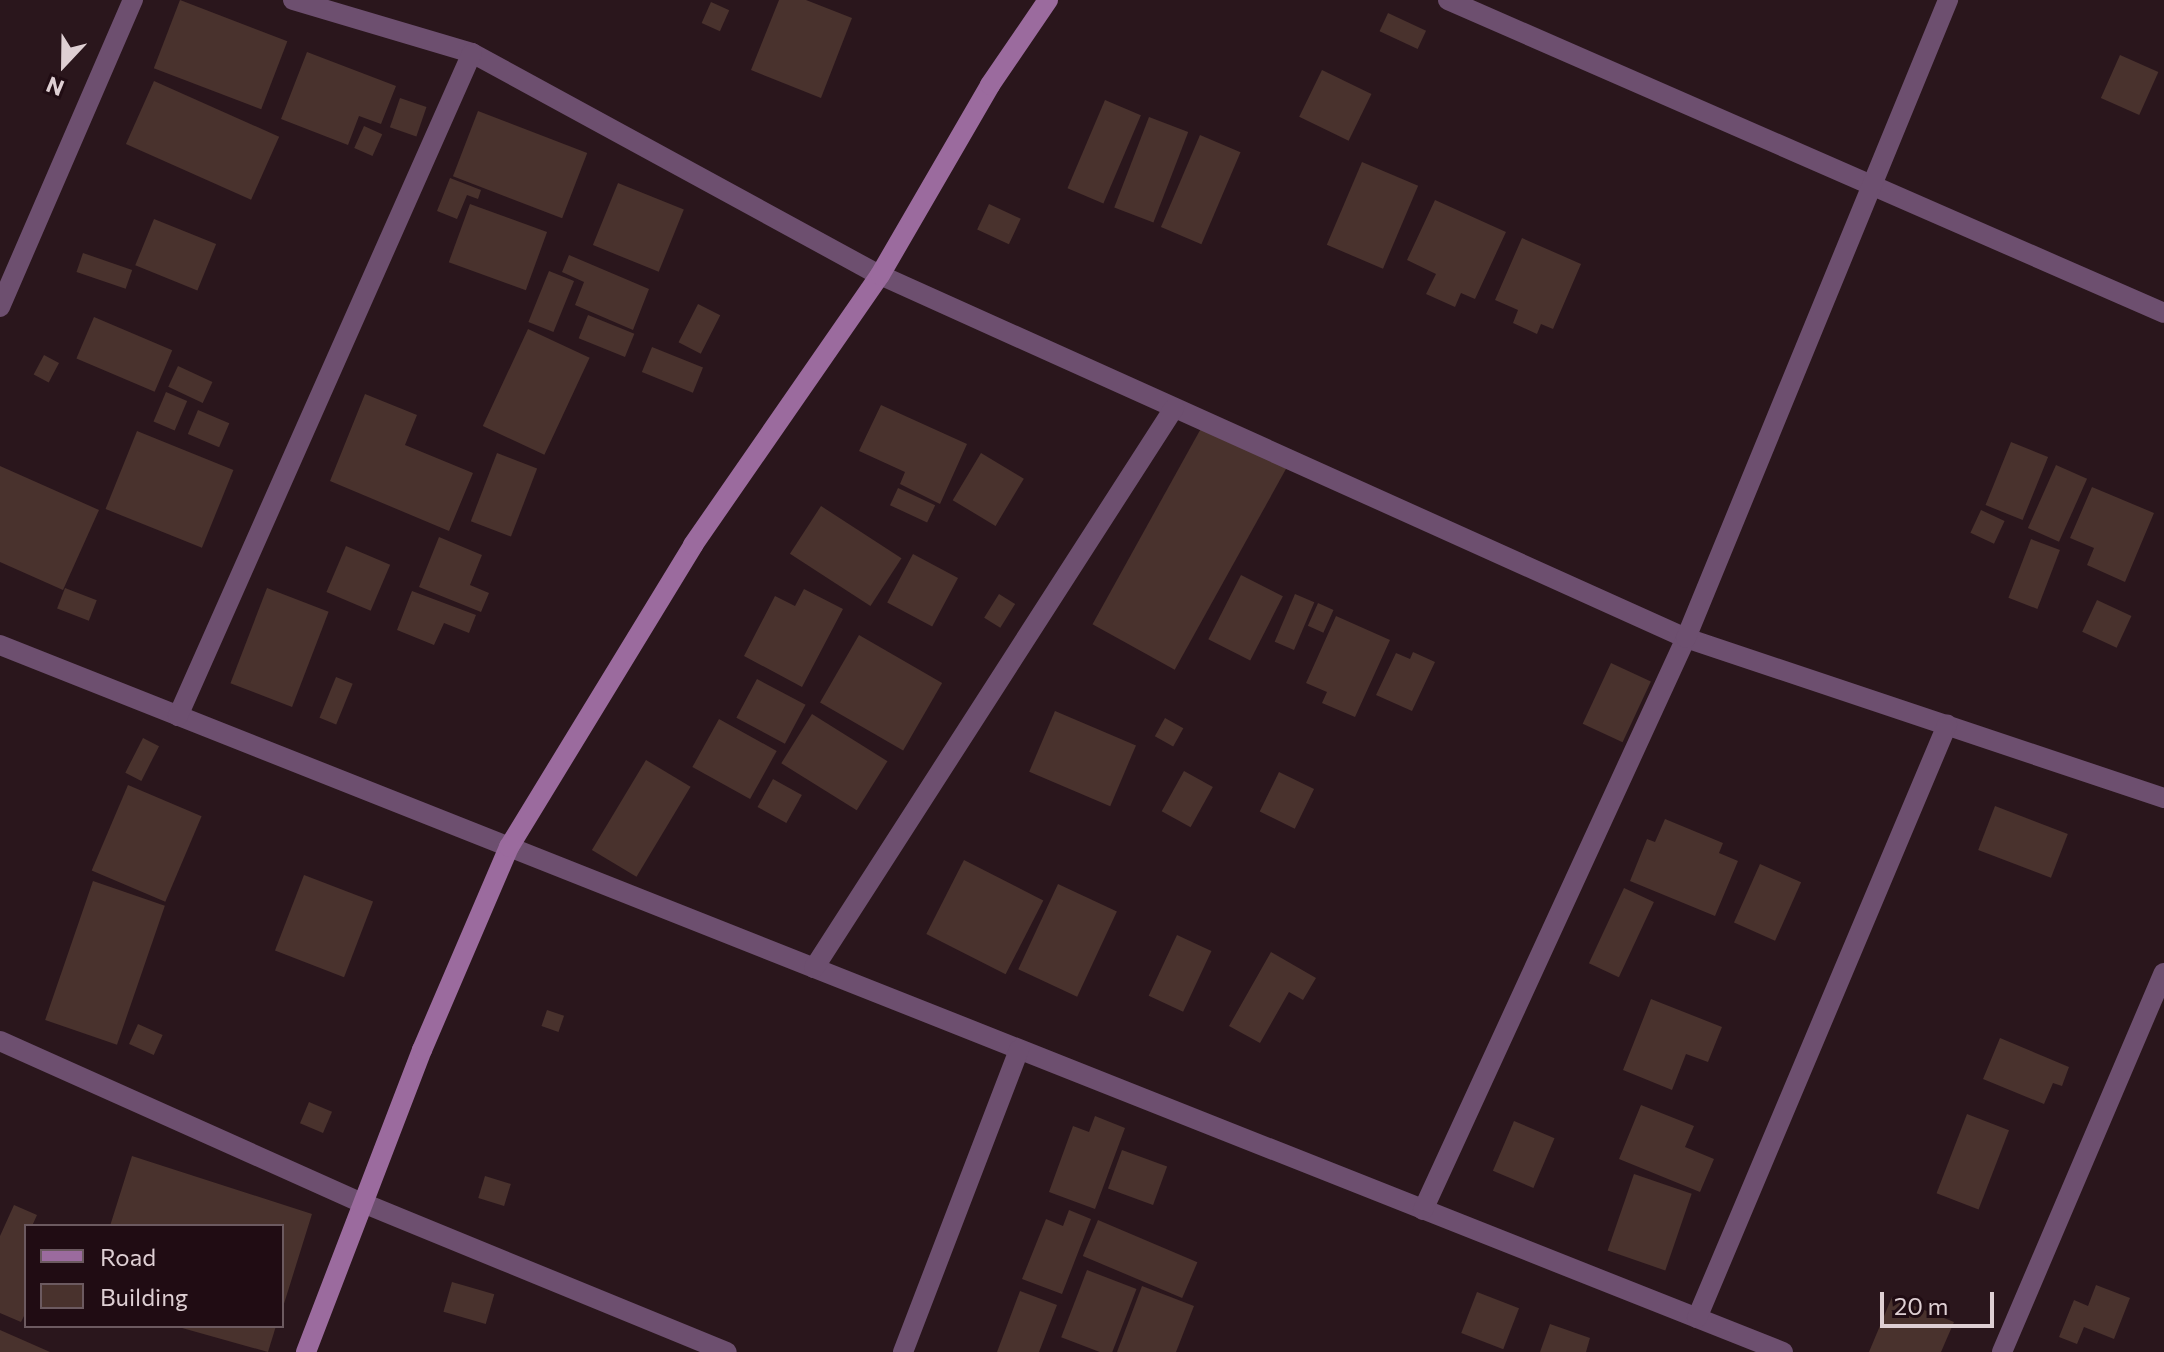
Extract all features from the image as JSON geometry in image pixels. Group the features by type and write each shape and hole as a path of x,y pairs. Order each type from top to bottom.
{"street":[{"path":"0,307 133,0"},
{"path":"293,0 472,53 880,275 1686,638 2164,798"},
{"path":"306,1352 363,1203 509,847 693,545 880,275 990,85 1048,0"},
{"path":"1448,0 2164,313"},
{"path":"1423,1210 1686,638 1948,0"},
{"path":"178,716 472,53"},
{"path":"814,968 1174,408"},
{"path":"0,645 1783,1352"},
{"path":"1697,1318 1947,725"},
{"path":"2002,1352 2164,973"},
{"path":"0,1041 363,1203 727,1352"},
{"path":"903,1352 1019,1050"}],"building":[{"path":"180,0 287,41 261,109 154,68"},
{"path":"779,0 806,0 852,18 821,98 751,70"},
{"path":"711,2 729,10 720,31 702,23"},
{"path":"1388,13 1426,31 1418,49 1380,31"},
{"path":"307,52 396,86 381,124 359,116 348,145 281,119"},
{"path":"2120,55 2158,72 2139,115 2101,98"},
{"path":"1322,70 1371,94 1349,141 1299,117"},
{"path":"154,81 279,137 251,200 126,144"},
{"path":"400,98 426,107 416,136 390,127"},
{"path":"1105,100 1141,115 1103,204 1067,188"},
{"path":"478,111 587,153 562,218 453,176"},
{"path":"1149,117 1188,132 1153,223 1114,208"},
{"path":"364,126 382,134 373,156 354,148"},
{"path":"1200,135 1241,152 1201,244 1161,227"},
{"path":"1362,162 1418,186 1383,269 1327,245"},
{"path":"450,178 481,190 478,199 467,195 457,219 437,211"},
{"path":"618,183 684,210 659,272 593,245"},
{"path":"1435,200 1506,232 1475,299 1461,293 1455,307 1426,294 1436,274 1407,260"},
{"path":"470,204 547,232 526,290 449,262"},
{"path":"989,204 1021,219 1009,244 977,229"},
{"path":"154,219 216,244 197,290 135,265"},
{"path":"1522,238 1581,264 1553,329 1541,324 1537,334 1513,323 1518,310 1495,300"},
{"path":"83,253 132,270 126,289 76,272"},
{"path":"569,255 649,289 633,330 575,305 584,282 562,272"},
{"path":"549,271 574,281 553,332 528,322"},
{"path":"698,304 720,315 701,354 678,342"},
{"path":"588,315 634,334 625,357 579,338"},
{"path":"94,317 172,350 155,392 76,358"},
{"path":"528,329 590,358 544,455 483,426"},
{"path":"652,347 703,368 693,393 642,372"},
{"path":"44,355 59,363 49,382 34,374"},
{"path":"178,366 212,382 203,403 168,387"},
{"path":"166,392 187,401 175,430 153,421"},
{"path":"365,394 417,415 405,445 473,473 449,531 330,481"},
{"path":"881,405 967,444 940,504 900,484 905,472 859,451"},
{"path":"198,410 229,423 219,447 188,434"},
{"path":"1204,423 1286,469 1175,670 1092,624"},
{"path":"137,431 233,470 202,548 106,509"},
{"path":"2011,442 2048,457 2023,520 1986,505"},
{"path":"497,453 537,468 511,537 471,521"},
{"path":"981,453 1024,479 996,526 953,500"},
{"path":"2056,465 2087,479 2059,542 2028,528"},
{"path":"0,466 99,510 63,590 0,562"},
{"path":"2092,487 2154,513 2125,582 2087,565 2094,548 2070,538"},
{"path":"898,488 935,505 927,523 890,505"},
{"path":"821,506 902,558 870,606 790,554"},
{"path":"1981,510 2005,521 1994,544 1970,533"},
{"path":"439,537 482,555 470,585 489,593 481,612 419,587"},
{"path":"2031,539 2060,550 2037,609 2008,598"},
{"path":"346,546 390,565 371,611 326,592"},
{"path":"913,554 958,578 932,627 887,603"},
{"path":"1241,575 1283,596 1250,660 1208,639"},
{"path":"65,588 97,600 89,621 57,609"},
{"path":"267,588 329,612 292,707 230,683"},
{"path":"804,589 843,609 802,687 744,656 775,596 795,606"},
{"path":"412,591 476,615 469,633 444,623 434,645 397,630"},
{"path":"999,594 1015,604 1000,628 984,618"},
{"path":"1295,594 1314,602 1294,650 1275,642"},
{"path":"2097,600 2131,616 2117,648 2082,632"},
{"path":"1318,603 1334,610 1323,633 1308,626"},
{"path":"1336,616 1390,640 1355,717 1322,703 1327,692 1306,683"},
{"path":"859,635 942,683 903,751 820,703"},
{"path":"1413,652 1435,662 1412,711 1376,695 1396,653 1410,659"},
{"path":"1611,663 1651,682 1623,742 1583,724"},
{"path":"336,677 353,684 336,725 320,718"},
{"path":"757,679 806,705 785,744 736,718"},
{"path":"1055,711 1136,745 1110,806 1029,772"},
{"path":"812,714 887,761 857,810 781,763"},
{"path":"1165,718 1183,728 1173,747 1155,736"},
{"path":"719,719 777,751 750,799 692,767"},
{"path":"143,738 159,746 141,781 125,773"},
{"path":"646,760 691,787 636,877 592,850"},
{"path":"1184,771 1213,787 1191,827 1162,811"},
{"path":"1279,772 1314,789 1295,829 1260,812"},
{"path":"773,779 802,795 786,823 757,807"},
{"path":"128,785 202,816 165,902 92,871"},
{"path":"1995,806 2068,834 2051,878 1978,850"},
{"path":"1665,819 1723,843 1719,853 1738,861 1715,916 1630,881 1647,839 1655,842"},
{"path":"964,860 1043,900 1006,974 926,934"},
{"path":"1760,864 1801,882 1775,941 1734,922"},
{"path":"304,875 373,902 344,977 275,951"},
{"path":"93,881 165,906 117,1045 45,1020"},
{"path":"1058,884 1117,911 1077,997 1018,969"},
{"path":"1624,888 1654,902 1619,977 1589,963"},
{"path":"1177,935 1211,951 1183,1012 1149,996"},
{"path":"1271,952 1316,978 1303,1000 1289,992 1260,1043 1229,1026"},
{"path":"1651,999 1722,1027 1708,1062 1686,1054 1672,1090 1623,1070"},
{"path":"547,1010 564,1016 558,1032 541,1026"},
{"path":"138,1024 163,1035 154,1055 129,1044"},
{"path":"2000,1038 2069,1067 2062,1086 2053,1083 2044,1104 1983,1079"},
{"path":"309,1102 332,1112 323,1133 300,1123"},
{"path":"1641,1105 1694,1126 1685,1147 1714,1159 1700,1192 1619,1159"},
{"path":"1967,1114 2009,1130 1979,1209 1937,1193"},
{"path":"1095,1116 1125,1128 1095,1209 1049,1192 1073,1126 1089,1132"},
{"path":"1514,1121 1555,1138 1533,1188 1493,1171"},
{"path":"1122,1150 1167,1166 1153,1205 1108,1189"},
{"path":"132,1156 312,1214 284,1304 284,1224 111,1224"},
{"path":"1634,1174 1692,1194 1665,1270 1608,1251"},
{"path":"485,1176 511,1184 504,1206 478,1198"},
{"path":"14,1205 37,1215 33,1224 24,1224 24,1316 21,1322 0,1313 0,1236"},
{"path":"1069,1210 1091,1219 1062,1294 1022,1279 1046,1219 1063,1226"},
{"path":"1098,1220 1197,1262 1182,1298 1083,1256"},
{"path":"1087,1270 1136,1289 1112,1352 1100,1352 1061,1337"},
{"path":"452,1282 494,1294 486,1324 443,1312"},
{"path":"2096,1285 2130,1298 2114,1339 2084,1327 2077,1344 2059,1337 2074,1300 2088,1306"},
{"path":"1142,1286 1194,1306 1176,1352 1117,1352"},
{"path":"1020,1291 1057,1305 1039,1352 997,1352"},
{"path":"1477,1292 1519,1308 1503,1349 1461,1333"},
{"path":"1892,1297 1954,1322 1941,1352 1869,1352"},
{"path":"1550,1324 1590,1338 1586,1352 1540,1352"},
{"path":"182,1328 275,1328 268,1352"},
{"path":"0,1330 50,1352 0,1352"}]}
